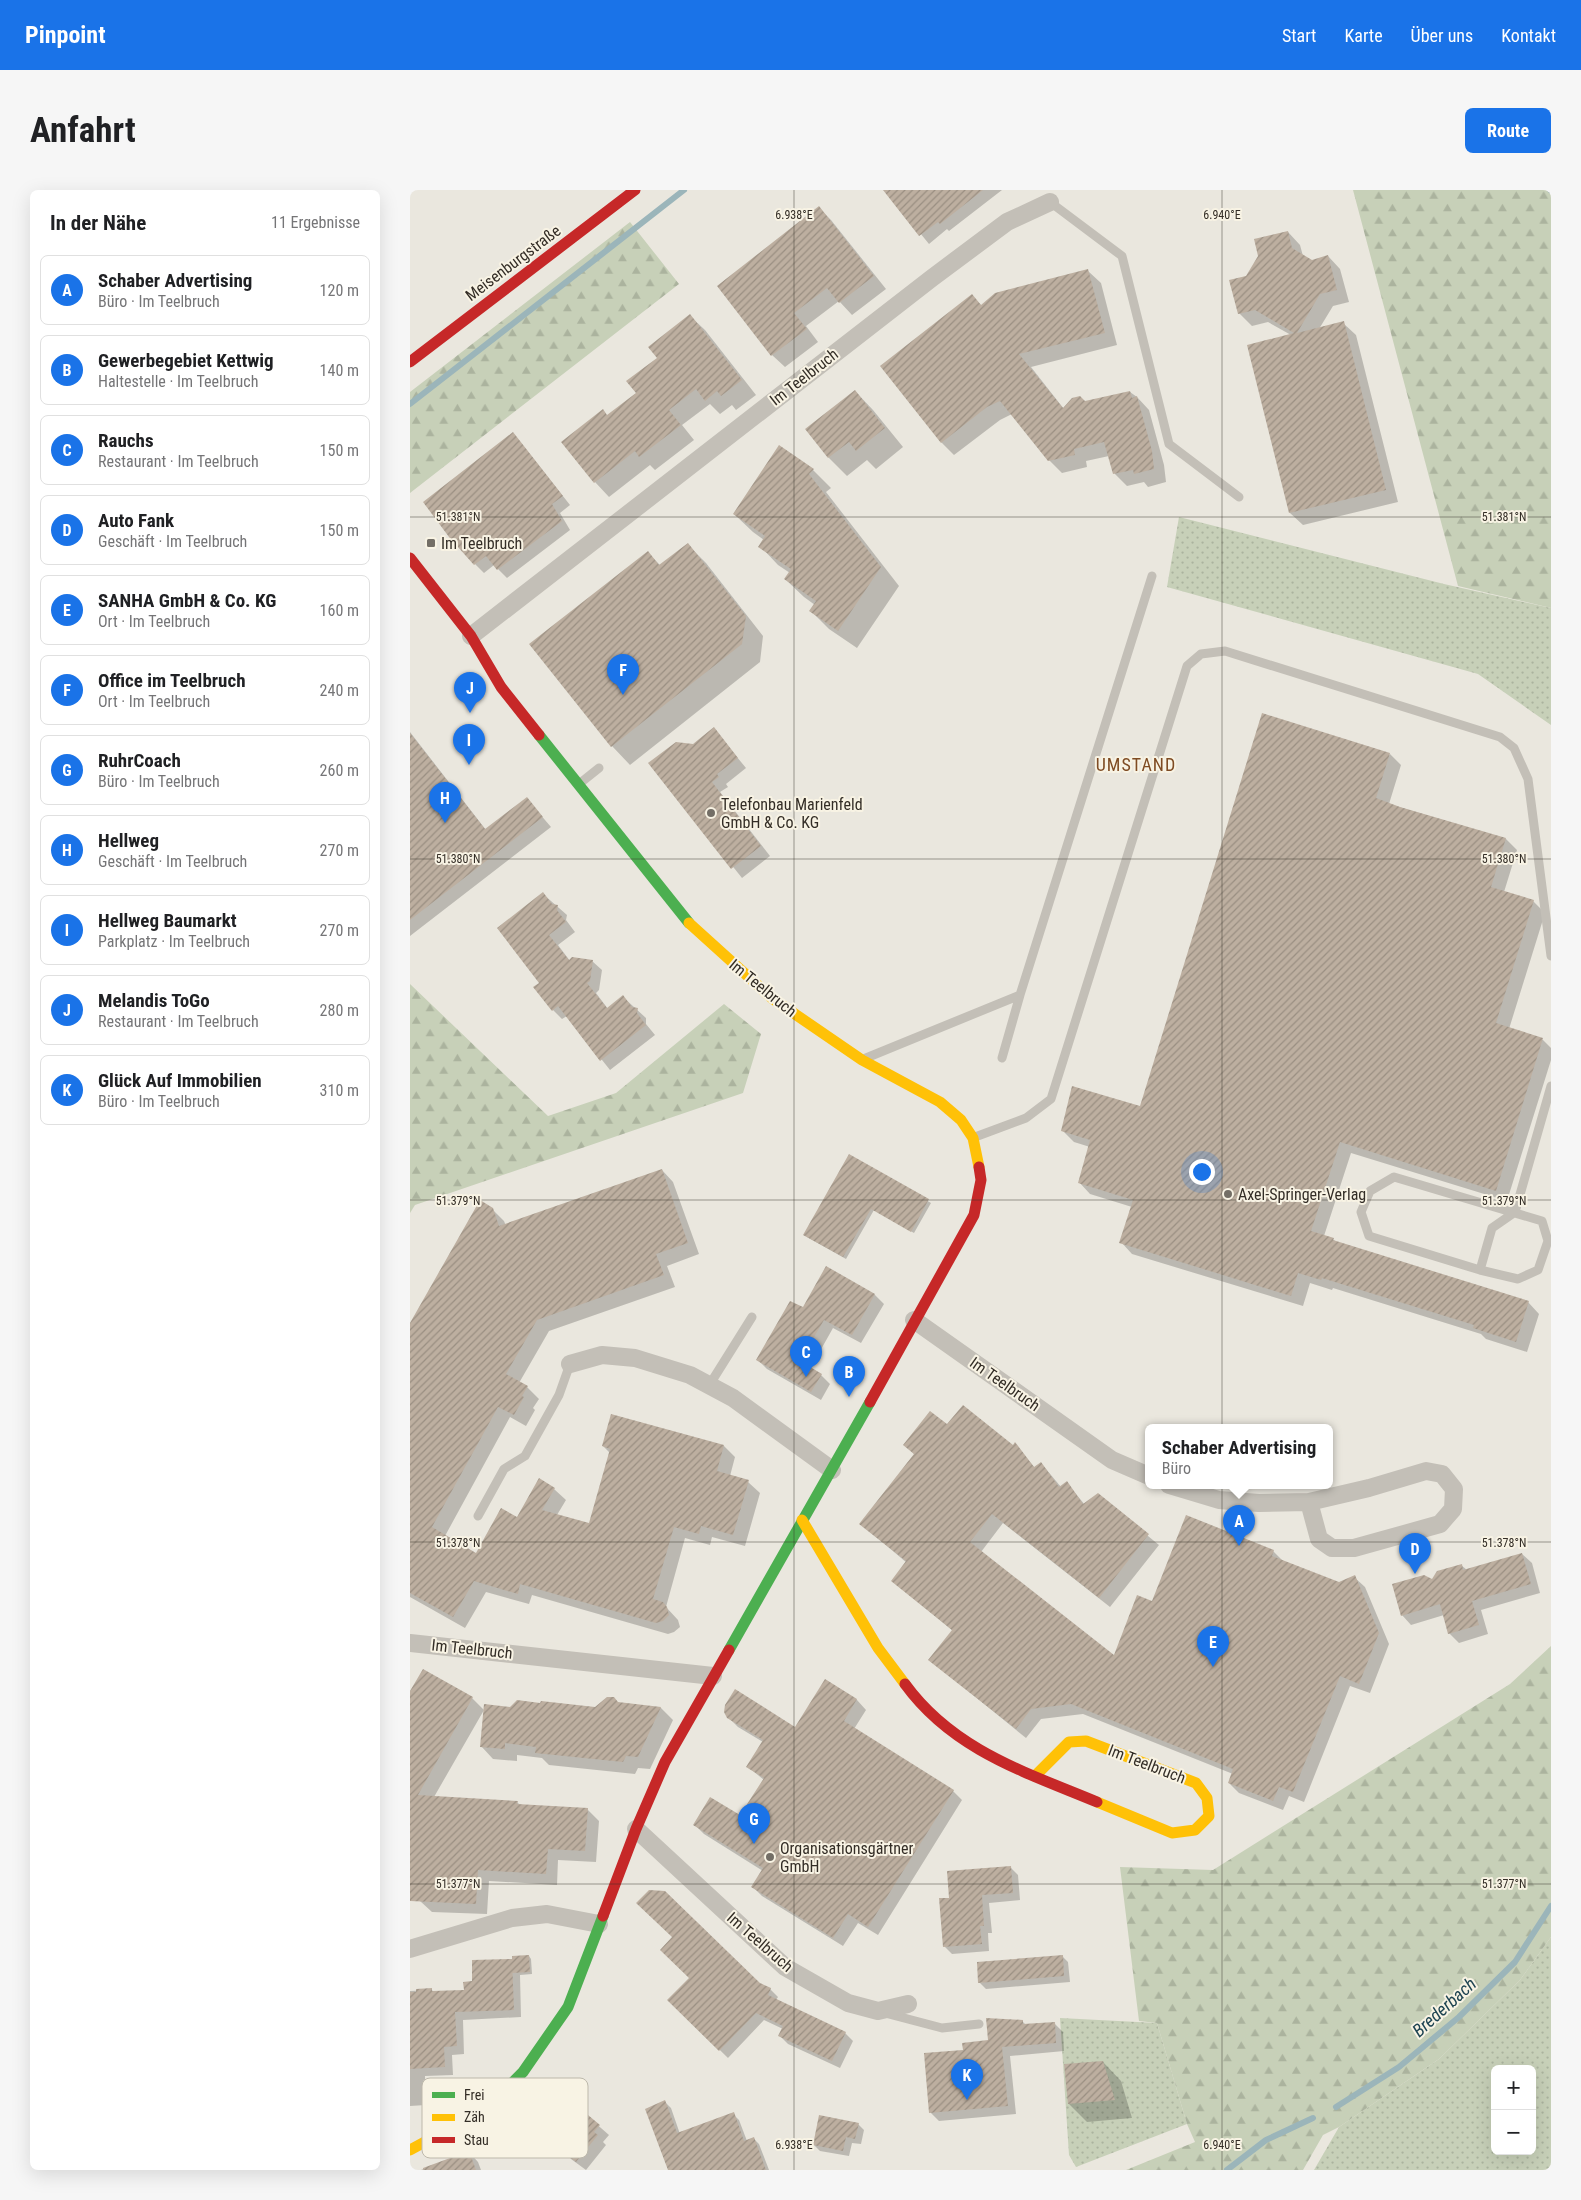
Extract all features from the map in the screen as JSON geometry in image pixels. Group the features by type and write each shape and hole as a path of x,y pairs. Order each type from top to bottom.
{"street":[{"name":"Meisenburgstraße","path":"410,362 636,190"},
{"name":"Im Teelbruch","path":"471,636 954,261 1007,222 1050,202"},
{"name":"Im Teelbruch","path":"410,558 471,636 501,687 692,926 773,999 862,1060 940,1102 960,1120 973,1138 981,1180 974,1215 832,1470 664,1762 636,1829 568,2007 523,2072 517,2078"},
{"name":"Im Teelbruch","path":"914,1320 1112,1460 1145,1474"},
{"path":"570,1364 602,1355 635,1358 690,1375 733,1398 832,1470"},
{"path":"1182,1489 1219,1500 1259,1503 1309,1502 1369,1488 1426,1471 1442,1474 1454,1489 1452,1509 1440,1524 1354,1548 1332,1548 1319,1539 1309,1502"},
{"name":"Im Teelbruch","path":"802,1520 878,1648 917,1701 957,1736 992,1758 1035,1776 1172,1833 1195,1830 1209,1816 1207,1798 1196,1783 1086,1741 1069,1742 1035,1776"},
{"name":"Im Teelbruch","path":"410,1643 713,1676"},
{"name":"Im Teelbruch","path":"636,1829 785,1967 848,2003 878,2010 908,2004"},
{"path":"410,1949 512,1918 547,1914 599,1924"},
{"name":"Im Teelbruch","path":"410,2150 422,2143"}],"lane":[{"path":"1050,202 1122,256 1169,444 1239,497"},
{"path":"1002,1058 1020,995 1152,576"},
{"path":"973,1138 1026,1118 1051,1099 1187,666 1201,654 1225,650 1500,737 1514,748 1528,779 1551,956"},
{"path":"579,784 599,768"},
{"path":"862,1060 1020,995"},
{"path":"1480,1270 1492,1228 1515,1212 1551,1086"},
{"path":"1394,1177 1515,1212 1542,1221 1548,1242 1538,1270 1518,1279 1480,1270 1369,1236 1361,1212 1370,1191 1394,1177"},
{"path":"710,1384 752,1317"},
{"path":"478,1516 504,1469 526,1456 559,1395 570,1364"},
{"path":"878,2010 942,2028 979,2024"}],"green space":[{"path":"1353,190 1551,190 1551,608 1458,586"},
{"path":"630,222 679,284 410,493 410,392"},
{"path":"1179,517 1444,584 1551,608 1551,725 1478,674 1167,587"},
{"path":"410,984 548,1116 616,1093 724,1004 761,1034 743,1093 415,1205 410,1213"},
{"path":"1551,1646 1551,1937 1520,1980 1439,2059 1339,2127 1323,2135 1303,2170 1126,2170 1195,2142 1187,2124 1157,2023 1139,2021 1120,1867 1213,1870 1510,1684"},
{"path":"1551,1937 1551,2170 1314,2170 1339,2127 1439,2059 1520,1980"},
{"path":"1060,2018 1157,2023 1187,2124 1076,2167 1069,2155"}],"building":[{"path":"883,190 983,190 940,224 938,222 919,236"},
{"path":"819,206 874,276 839,303 827,288 794,313 807,329 771,356 717,286"},
{"path":"1288,231 1292,248 1312,260 1328,255 1337,290 1320,294 1297,333 1344,321 1386,490 1289,513 1247,345 1294,333 1255,310 1238,314 1229,280 1246,276 1258,256 1254,239"},
{"path":"1088,269 1105,333 1019,354 1063,408 1072,398 1080,396 1085,401 1130,391 1132,398 1137,396 1152,451 1154,469 1134,474 1133,470 1113,474 1104,442 1074,449 1075,455 1048,461 1000,401 987,407 941,443 880,366 972,294 981,305 995,293"},
{"path":"690,314 742,380 721,396 717,391 705,401 696,389 669,410 681,425 639,457 635,451 594,483 561,442 603,409 607,415 636,393 626,381 657,358 648,347"},
{"path":"855,390 885,428 856,451 849,442 828,458 805,429"},
{"path":"513,432 563,496 552,504 562,521 497,570 486,556 474,565 449,537 423,502"},
{"path":"779,445 814,469 809,474 881,567 838,631 809,611 816,601 784,579 791,569 758,547 765,536 733,514"},
{"path":"688,543 746,616 742,644 611,747 529,644 648,551 659,565"},
{"path":"1262,713 1390,753 1376,798 1400,807 1506,838 1491,887 1534,900 1496,1023 1543,1038 1496,1191 1340,1142 1311,1231 1334,1238 1333,1240 1529,1301 1516,1342 1473,1328 1474,1325 1322,1278 1321,1280 1298,1273 1291,1296 1119,1243 1133,1200 1078,1183 1090,1140 1061,1131 1072,1086 1140,1106"},
{"name":"Telefonbau Marienfeld GmbH & Co. KG","path":"714,727 738,758 717,774 719,777 712,782 761,846 731,869 648,763 676,742 693,744"},
{"path":"410,733 485,829 527,797 543,817 410,920"},
{"path":"543,892 552,904 558,905 557,910 566,922 549,935 569,960 572,957 593,960 590,981 587,983 607,1008 623,995 632,1007 638,1008 637,1013 646,1025 600,1061 558,1006 552,1011 533,987 539,983 497,928"},
{"path":"849,1154 929,1199 911,1232 871,1209 843,1257 803,1235"},
{"path":"662,1169 688,1243 656,1254 664,1275 537,1320 506,1374 528,1386 522,1396 524,1397 514,1415 498,1407 432,1527 476,1553 501,1508 517,1517 539,1478 555,1488 542,1510 589,1523 610,1449 602,1446 611,1414 724,1445 717,1471 749,1480 733,1535 701,1526 699,1534 674,1527 653,1599 663,1602 667,1607 669,1615 663,1621 656,1623 520,1584 518,1594 474,1581 453,1617 410,1593 410,1323 480,1200 493,1208 499,1226"},
{"path":"826,1266 875,1294 852,1335 824,1320 800,1361 822,1374 811,1392 756,1360 790,1301 803,1307"},
{"path":"963,1405 1013,1445 1015,1442 1034,1467 1041,1462 1059,1487 1067,1481 1083,1504 1098,1493 1149,1534 1099,1598 992,1514 970,1542 1114,1655 1137,1595 1152,1601 1186,1515 1274,1550 1272,1556 1339,1582 1355,1575 1379,1633 1359,1684 1340,1676 1293,1792 1279,1787 1273,1801 1228,1783 1233,1769 1071,1704 1031,1709 1016,1729 928,1660 952,1630 891,1581 906,1561 859,1524 914,1454 903,1445 930,1411 947,1424"},
{"path":"1522,1553 1531,1584 1472,1601 1479,1625 1448,1634 1440,1604 1401,1616 1392,1584 1424,1575 1432,1579 1437,1571 1462,1564 1463,1570"},
{"path":"423,1669 473,1697 418,1795 518,1801 517,1804 588,1808 585,1851 548,1849 546,1874 478,1870 476,1904 410,1901 410,1691"},
{"path":"825,1679 857,1699 844,1721 954,1790 868,1927 848,1914 833,1938 751,1887 763,1868 693,1825 710,1797 740,1815 764,1778 746,1767 763,1740 727,1718 724,1712 725,1705 735,1689 795,1727"},
{"path":"607,1697 614,1697 618,1702 661,1707 638,1757 626,1756 623,1762 535,1753 536,1747 505,1743 505,1749 480,1747 484,1704 510,1707 517,1700 595,1707"},
{"path":"1011,1866 1013,1893 982,1895 984,1926 980,1926 982,1944 943,1947 939,1898 949,1898 947,1871"},
{"path":"649,1890 665,1891 760,1983 771,1988 768,1995 846,2032 832,2061 778,2036 783,2026 756,2013 719,2051 667,2000 689,1978 660,1950 672,1937 636,1903"},
{"path":"529,1955 530,1972 512,1973 512,1956"},
{"path":"1063,1955 1064,1976 978,1983 977,1962"},
{"path":"512,1959 514,2010 455,2012 457,2046 444,2047 445,2067 410,2069 410,1992 416,1992 416,1989 432,1988 432,1991 464,1990 463,1982 472,1981 472,1960"},
{"path":"986,2018 1023,2020 1023,2024 1055,2022 1056,2043 1002,2047 1008,2106 929,2113 924,2053 963,2050 962,2043 988,2040"},
{"path":"1103,2061 1115,2100 1068,2104 1064,2064"},
{"path":"665,2100 677,2133 734,2112 744,2141 754,2137 766,2170 668,2170 645,2109"},
{"path":"588,2115 600,2125 594,2132 598,2135 588,2147"},
{"path":"819,2115 859,2123 855,2139 846,2137 843,2151 813,2145"},
{"path":"450,2158 472,2158 476,2170 423,2170 423,2168"},
{"path":"571,2158 579,2158 576,2162"}],"waterway":[{"path":"410,404 684,190"},
{"name":"Brederbach","path":"1336,2107 1399,2067 1459,2017 1515,1962 1551,1906"},
{"name":"Brederbach","path":"1227,2170 1266,2140 1313,2118"}],"traffic: fast":[{"path":"539,735 689,923"},
{"path":"729,1650 870,1402"},
{"path":"517,2078 568,2007 603,1916"}],"traffic: slow":[{"path":"689,923 773,999 862,1060 940,1102 961,1120 973,1138 979,1167"},
{"path":"802,1520 878,1648 905,1684"},
{"path":"1035,1776 1069,1742 1086,1741 1196,1783 1207,1798 1209,1816 1195,1830 1172,1833 1097,1802"},
{"path":"410,2150 422,2143"}],"traffic: jam":[{"path":"410,362 635,190"},
{"path":"410,558 471,636 501,687 539,735"},
{"path":"870,1402 974,1215 981,1180 979,1167"},
{"path":"603,1916 636,1829 665,1762 729,1650"},
{"path":"905,1684 924,1707 945,1726 968,1742 1017,1769 1097,1802"}],"place":[{"name":"Im Teelbruch","path":"431,543"},
{"name":"Office im Teelbruch","path":"623,695"},
{"name":"Melandis ToGo","path":"470,713"},
{"name":"Hellweg Baumarkt","path":"469,765"},
{"name":"Telefonbau Marienfeld GmbH & Co. KG","path":"711,813"},
{"name":"Hellweg","path":"445,823"},
{"name":"Axel-Springer-Verlag","path":"1228,1194"},
{"name":"Rauchs","path":"806,1377"},
{"name":"Gewerbegebiet Kettwig","path":"849,1397"},
{"name":"Schaber Advertising","path":"1239,1546"},
{"name":"Auto Fank","path":"1415,1574"},
{"name":"SANHA GmbH & Co. KG","path":"1213,1667"},
{"name":"RuhrCoach","path":"754,1844"},
{"name":"Organisationsgärtner GmbH","path":"770,1857"},
{"name":"Glück Auf Immobilien","path":"967,2100"}],"district":[{"name":"UMSTAND","path":"1136,764"}]}
